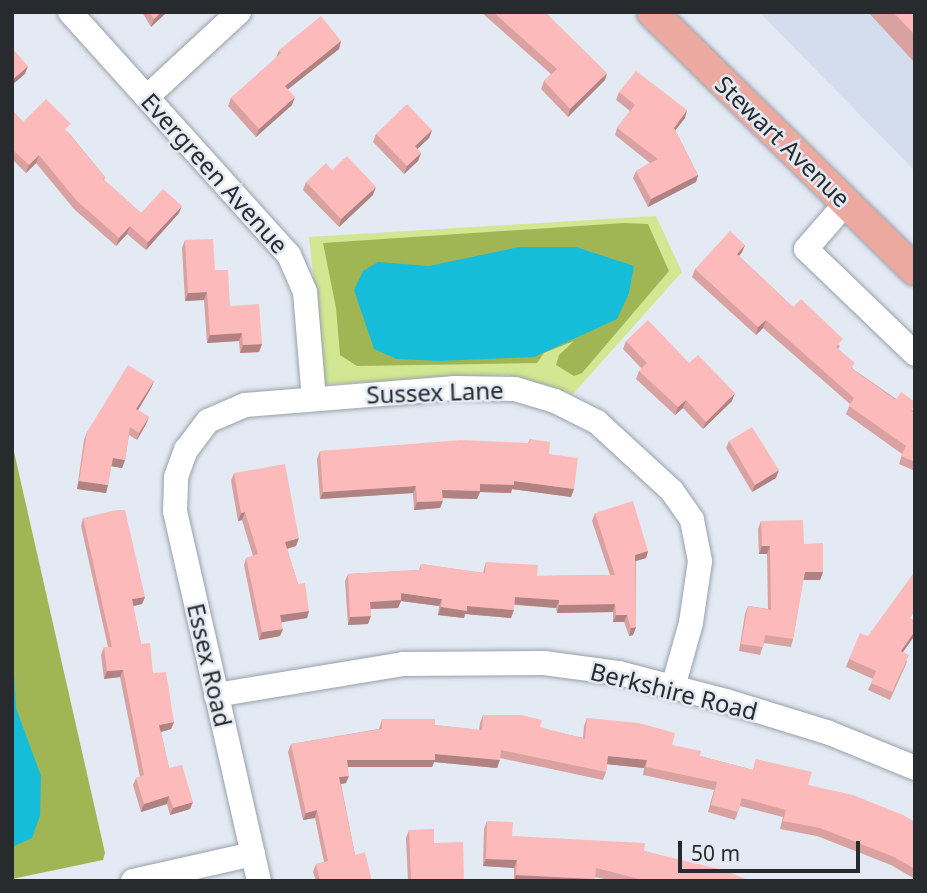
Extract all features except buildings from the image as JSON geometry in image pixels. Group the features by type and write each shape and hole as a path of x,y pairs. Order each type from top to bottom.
{"main road":[{"name":"Stewart Avenue","path":"652,12 915,270"}],"street":[{"name":"Evergreen Avenue","path":"70,12 289,255 305,292 314,399"},
{"path":"148,96 239,12"},
{"path":"846,203 806,249 915,354"},
{"name":"Sussex Lane","path":"186,450 208,421 245,405 455,388 515,389 555,401 597,422 672,491 692,520 700,561 691,623 673,687"},
{"name":"Essex Road","path":"186,450 176,477 175,511 259,881"},
{"name":"Berkshire Road","path":"216,695 403,664 492,661 619,673 827,732 913,764"},
{"path":"133,881 253,854"}],"shaded area":[{"path":"759,12 915,12 915,171"}],"green space":[{"path":"656,216 682,272 573,394 508,375 325,384 309,237"},
{"path":"624,223 648,224 669,271 582,373 574,376 556,365 559,355 574,341 544,353 537,363 357,366 340,355 336,308 323,243"},
{"path":"12,443 105,853 103,860 12,879"}],"water":[{"path":"519,247 576,247 634,266 629,293 617,319 534,357 440,361 397,359 374,349 354,290 363,271 378,262 429,266"},
{"path":"12,637 16,708 41,776 40,816 32,838 12,847"}]}
